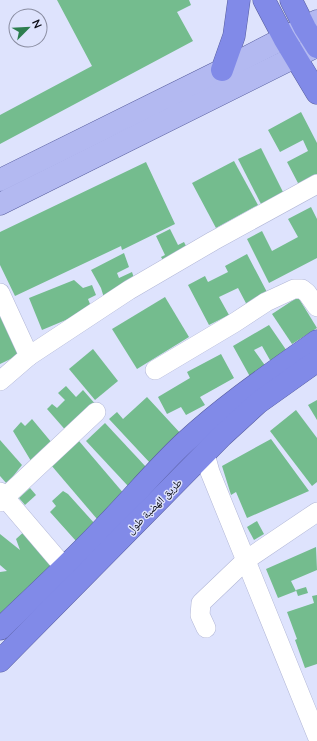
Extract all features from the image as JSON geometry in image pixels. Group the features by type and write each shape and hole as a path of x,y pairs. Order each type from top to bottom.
{"highway":[{"path":"222,70 234,36 239,0"},
{"path":"264,0 284,38 317,93"},
{"path":"291,0 311,24 317,46"},
{"name":"طريق الهضبة طول","path":"0,629 108,524 185,442 219,412 317,341"},
{"name":"طريق الهضبة طول","path":"0,661 222,436 258,403 317,361"}],"main road":[{"path":"0,180 222,70 311,24"},
{"path":"0,204 317,46"}],"street":[{"path":"0,381 29,356 129,290 212,241 317,184"},
{"path":"155,370 266,302 294,289 302,289 307,293 317,307"},
{"path":"0,293 29,356"},
{"path":"64,567 2,497 96,412"},
{"path":"205,454 210,472 316,732"},
{"path":"206,628 200,615 201,603 246,560 315,520"}],"building":[{"path":"57,0 189,0 191,5 177,12 193,41 0,144 0,115 92,66"},
{"path":"301,112 317,143 317,176 299,185 287,162 308,151 303,140 280,152 268,130"},
{"path":"261,148 284,194 262,206 238,159"},
{"path":"234,161 258,205 216,228 192,183"},
{"path":"146,162 175,224 122,250 121,246 15,296 0,265 0,232"},
{"path":"311,207 317,219 317,258 269,283 247,239 262,231 272,251 298,237 288,219"},
{"path":"170,229 178,245 184,242 188,250 164,262 161,257 165,255 156,236"},
{"path":"124,253 129,267 117,273 119,278 132,272 136,284 105,301 101,288 91,270"},
{"path":"247,254 269,296 248,307 238,288 219,297 229,315 209,325 188,285 205,276 208,282 228,272 225,266"},
{"path":"74,280 83,288 92,285 96,295 88,299 92,309 42,330 29,298"},
{"path":"165,297 189,337 137,369 112,329"},
{"path":"298,297 317,328 292,344 272,314"},
{"path":"0,314 19,355 0,364"},
{"path":"269,325 291,357 275,369 262,346 254,350 269,371 253,382 233,346"},
{"path":"93,349 118,381 95,400 69,369"},
{"path":"221,354 234,378 200,397 205,405 186,415 181,407 167,414 158,397 190,378 187,372"},
{"path":"66,386 76,397 83,390 97,406 68,433 47,409 52,404 57,408 65,400 58,393"},
{"path":"147,397 182,435 151,464 109,419 117,412 123,419"},
{"path":"317,400 317,420 308,405"},
{"path":"296,410 317,438 317,482 312,486 270,431"},
{"path":"32,419 52,443 31,461 13,431 21,422 25,426"},
{"path":"105,423 147,468 128,486 86,441"},
{"path":"271,439 309,491 247,518 236,492 231,495 222,466"},
{"path":"0,440 22,465 7,484 0,476"},
{"path":"79,441 125,495 97,519 51,465"},
{"path":"30,488 36,495 25,505 19,498"},
{"path":"63,491 68,494 95,524 76,541 50,512 56,506 52,501"},
{"path":"257,521 264,534 254,540 247,527"},
{"path":"27,529 59,564 0,617 0,572 7,571 0,565 0,534 20,550 16,539"},
{"path":"316,547 317,570 291,581 296,591 278,598 266,569"},
{"path":"306,587 308,593 298,596 296,590"},
{"path":"317,595 317,664 305,668 295,640 297,639 287,612 314,603 312,596"}]}
